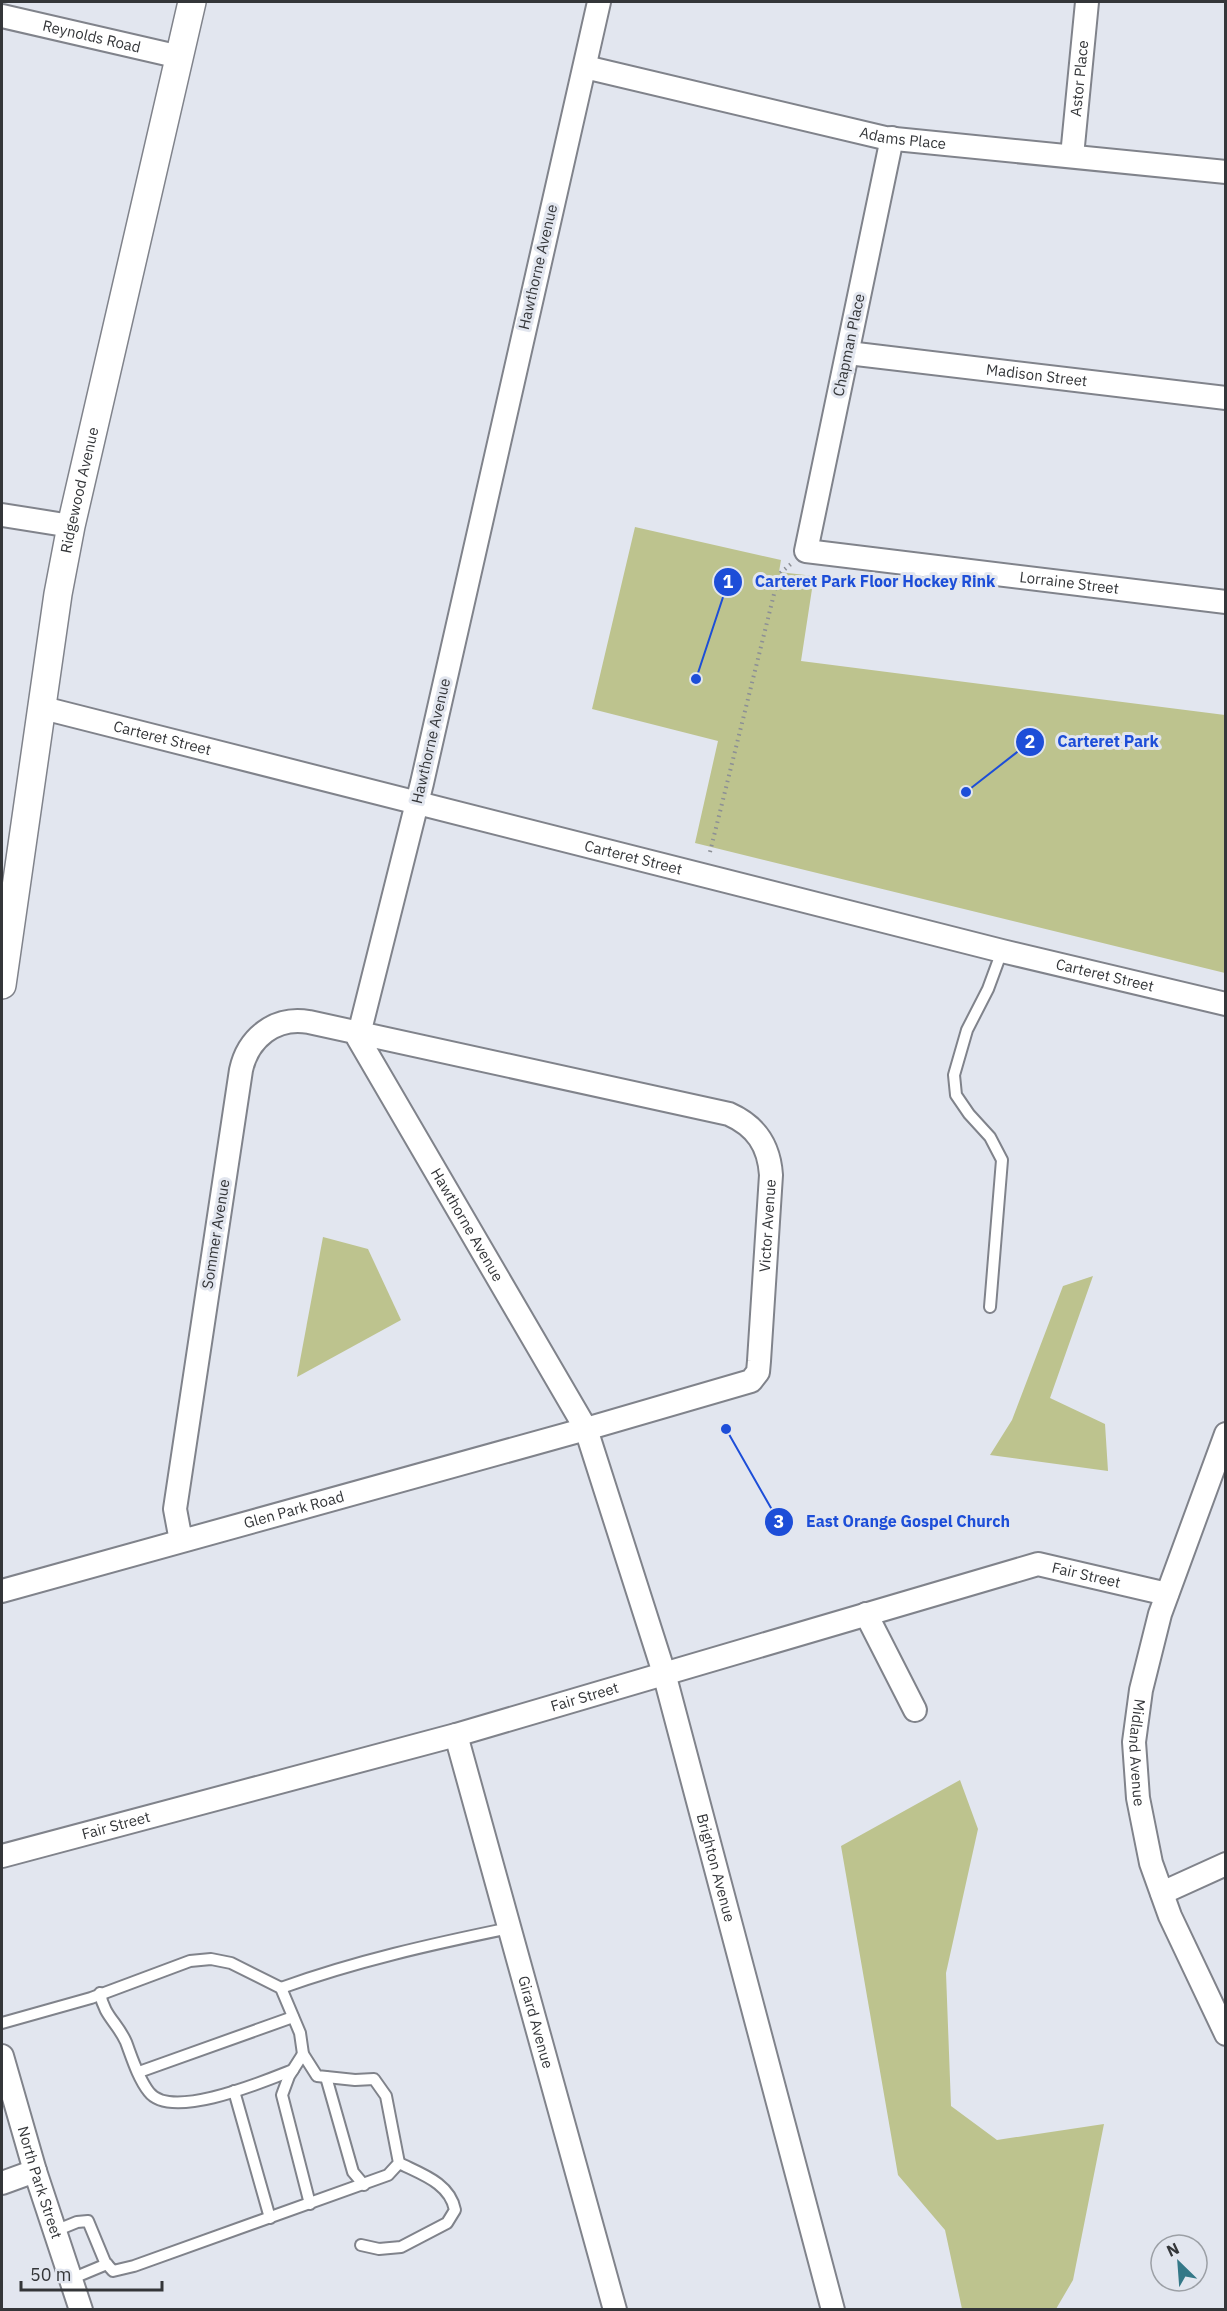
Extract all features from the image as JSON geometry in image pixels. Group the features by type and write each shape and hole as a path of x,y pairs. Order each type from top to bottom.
{"street":[{"name":"Ridgewood Avenue","path":"2,985 71,525 192,2"},
{"name":"Hawthorne Avenue","path":"586,1429 358,1038 417,802 599,2"},
{"name":"Astor Place","path":"1072,156 1087,2"},
{"name":"Reynolds Road","path":"2,16 180,57"},
{"name":"Adams Place","path":"585,67 892,138 1226,172"},
{"name":"Chapman Place","path":"806,551 892,138"},
{"name":"Madison Street","path":"848,353 1226,399"},
{"path":"2,515 71,525"},
{"name":"Lorraine Street","path":"806,551 1226,602"},
{"name":"Carteret Street","path":"43,708 1002,951 1226,1004"},
{"name":"Sommer Avenue","path":"182,1541 175,1509 244,1059 249,1048 260,1035 270,1028 287,1022 304,1021 359,1033"},
{"name":"Victor Avenue","path":"359,1033 729,1114 751,1126 763,1141 770,1159 771,1175 758,1372 751,1381 586,1429"},
{"name":"Glen Park Road","path":"2,1591 586,1429"},
{"name":"Brighton Avenue","path":"586,1429 664,1673 833,2310"},
{"name":"Midland Avenue","path":"1226,1434 1160,1614 1142,1690 1134,1742 1138,1798 1151,1863 1170,1916 1226,2034"},
{"name":"Fair Street","path":"2,1856 456,1735 1038,1564 1167,1594"},
{"path":"866,1614 915,1710"},
{"name":"Girard Avenue","path":"456,1735 615,2310"},
{"path":"1162,1893 1226,1864"},
{"name":"North Park Street","path":"2,2056 35,2171 81,2310"},
{"path":"2,2182 35,2171"}],"lane":[{"path":"990,1307 1002,1160 990,1137 969,1114 956,1095 954,1075 967,1030 988,989 1002,951"},
{"path":"280,1988 326,1972 415,1947 510,1928"},
{"path":"2,2023 91,1998 190,1961 211,1959 231,1963 280,1988 300,2033 303,2054 317,2076 355,2080 374,2079 386,2096 399,2163"},
{"path":"100,1993 102,2006 122,2034 149,2094 165,2103 213,2098 293,2070"},
{"path":"139,2072 293,2017"},
{"path":"303,2054 282,2095 310,2204"},
{"path":"326,2077 353,2172 364,2185"},
{"path":"234,2091 270,2218"},
{"path":"55,2231 77,2222 88,2222 113,2271 134,2266 364,2185 388,2175 399,2163"},
{"path":"361,2245 379,2249 401,2247 447,2223 455,2210 453,2199 439,2184 399,2163"},
{"path":"71,2279 108,2264"}],"path":[{"path":"710,852 779,574 806,551"}],"green space":[{"path":"635,527 781,560 779,572 814,576 801,661 1225,715 1225,973 695,843 718,741 592,709"},
{"path":"323,1237 368,1249 401,1320 297,1377"},
{"path":"1093,1276 1050,1398 1105,1424 1108,1471 990,1455 1012,1420 1063,1286"},
{"path":"960,1780 978,1829 946,1973 951,2106 997,2140 1104,2124 1073,2280 1056,2309 962,2309 945,2230 898,2175 841,1846"}],"place":[{"name":"Carteret Park Floor Hockey Rink","path":"696,679"},
{"name":"Carteret Park","path":"966,792"},
{"name":"East Orange Gospel Church","path":"726,1429"}]}
